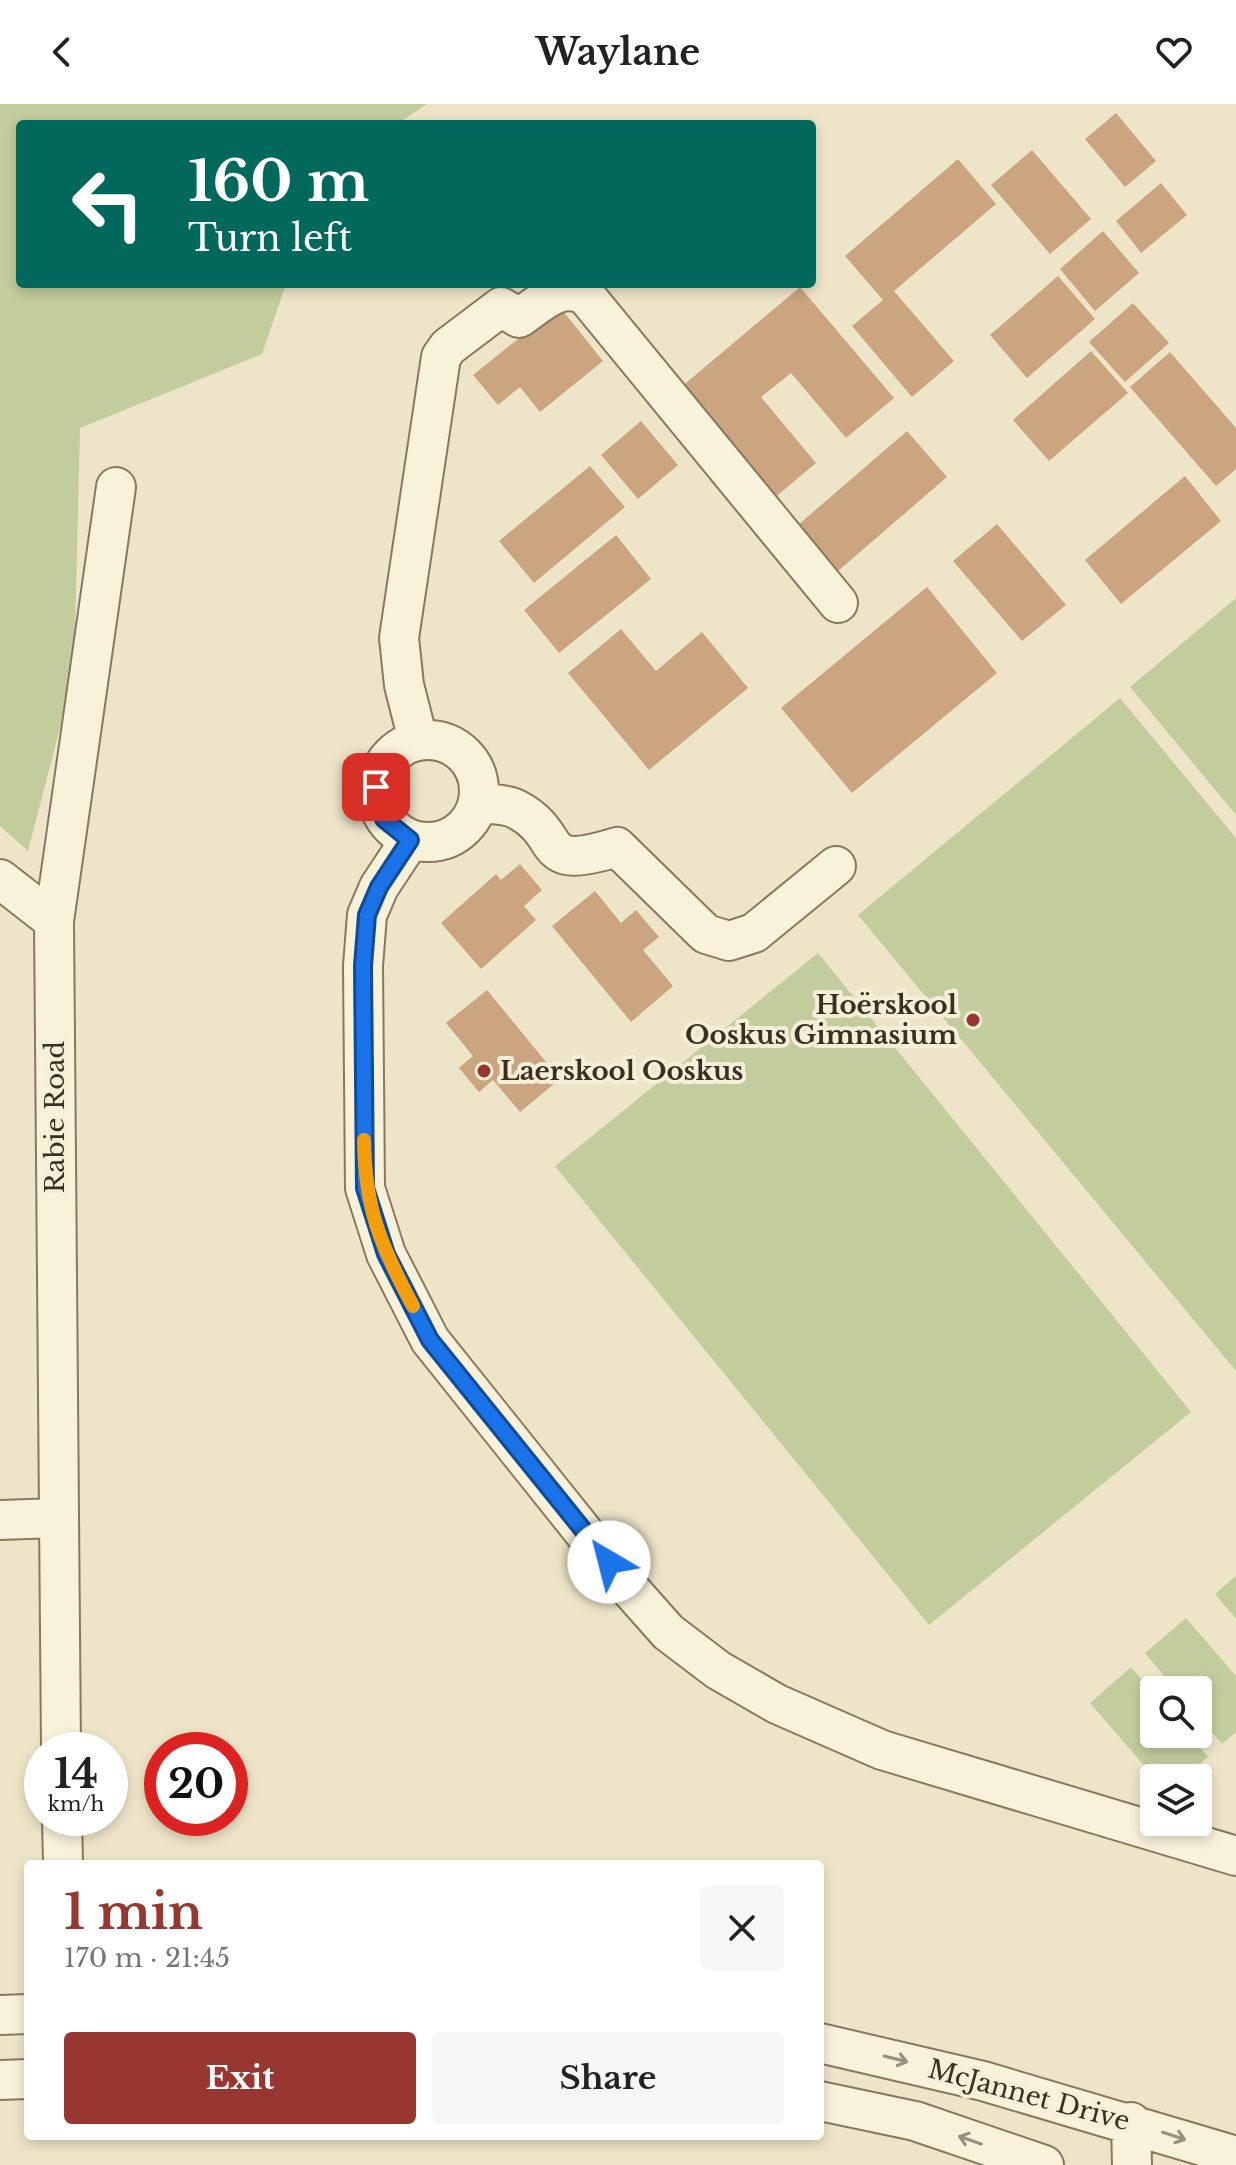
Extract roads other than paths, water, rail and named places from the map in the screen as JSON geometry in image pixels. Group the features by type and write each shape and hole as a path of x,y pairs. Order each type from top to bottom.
{"street":[{"path":"418,740 404,685 399,638 441,357 448,347 501,307 519,318 561,290 574,289 586,296 838,603"},
{"name":"Rabie Road","path":"61,1732 54,921 116,487"},
{"path":"418,740 450,744 464,754 475,768 480,785 479,803 472,819 460,832 427,843 410,840 384,819 376,787 389,757 418,740"},
{"path":"479,803 515,808 534,822 550,846 566,856 585,857 617,847 706,934 729,941 754,933 836,866"},
{"path":"410,840 379,887 367,915 363,966 365,1188 386,1254 430,1340 622,1580 668,1632 718,1670 777,1704 882,1750 1236,1856"},
{"path":"0,879 54,921"},
{"path":"0,1520 57,1518"},
{"path":"62,1836 63,1860"},
{"path":"0,2015 24,2014"},
{"name":"McJannet Drive","path":"824,2044 983,2081 1131,2122 1236,2156"},
{"path":"0,2080 24,2079"},
{"path":"824,2102 915,2121 1044,2165"},
{"path":"1131,2122 1132,2165"}],"place":[{"name":"Hoërskool Ooskus Gimnasium","path":"973,1020"},
{"name":"Laerskool Ooskus","path":"484,1071"}]}
